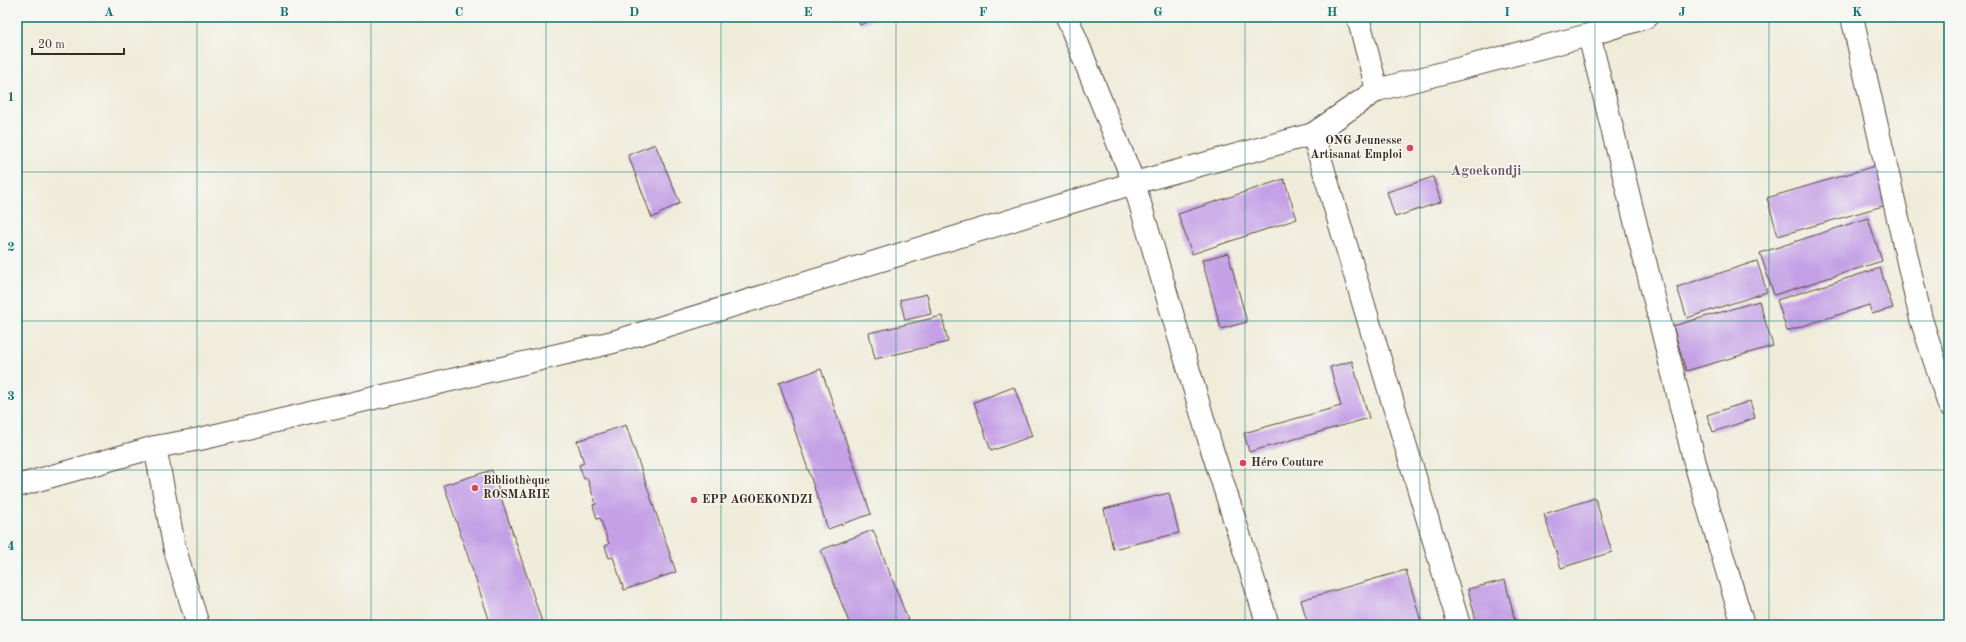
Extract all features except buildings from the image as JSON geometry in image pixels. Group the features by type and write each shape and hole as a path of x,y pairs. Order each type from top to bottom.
{"street":[{"path":"1067,17 1134,183 1211,446 1268,625"},
{"path":"1358,17 1377,90"},
{"path":"17,486 155,447 200,439 613,342 1134,183 1313,134 1377,90 1589,35 1648,17"},
{"path":"1852,17 1921,319 1949,405"},
{"path":"1589,35 1695,463 1743,625"},
{"path":"1313,134 1459,625"},
{"path":"155,447 175,550 198,625"}],"place":[{"name":"ONG Jeunesse Artisanat Emploi","path":"1410,148"},
{"name":"Héro Couture","path":"1243,463"},
{"name":"Bibliothèque ROSMARIE","path":"475,488"},
{"name":"EPP AGOEKONDZI","path":"694,500"}],"district":[{"name":"Agoekondji","path":"1486,171"}]}
